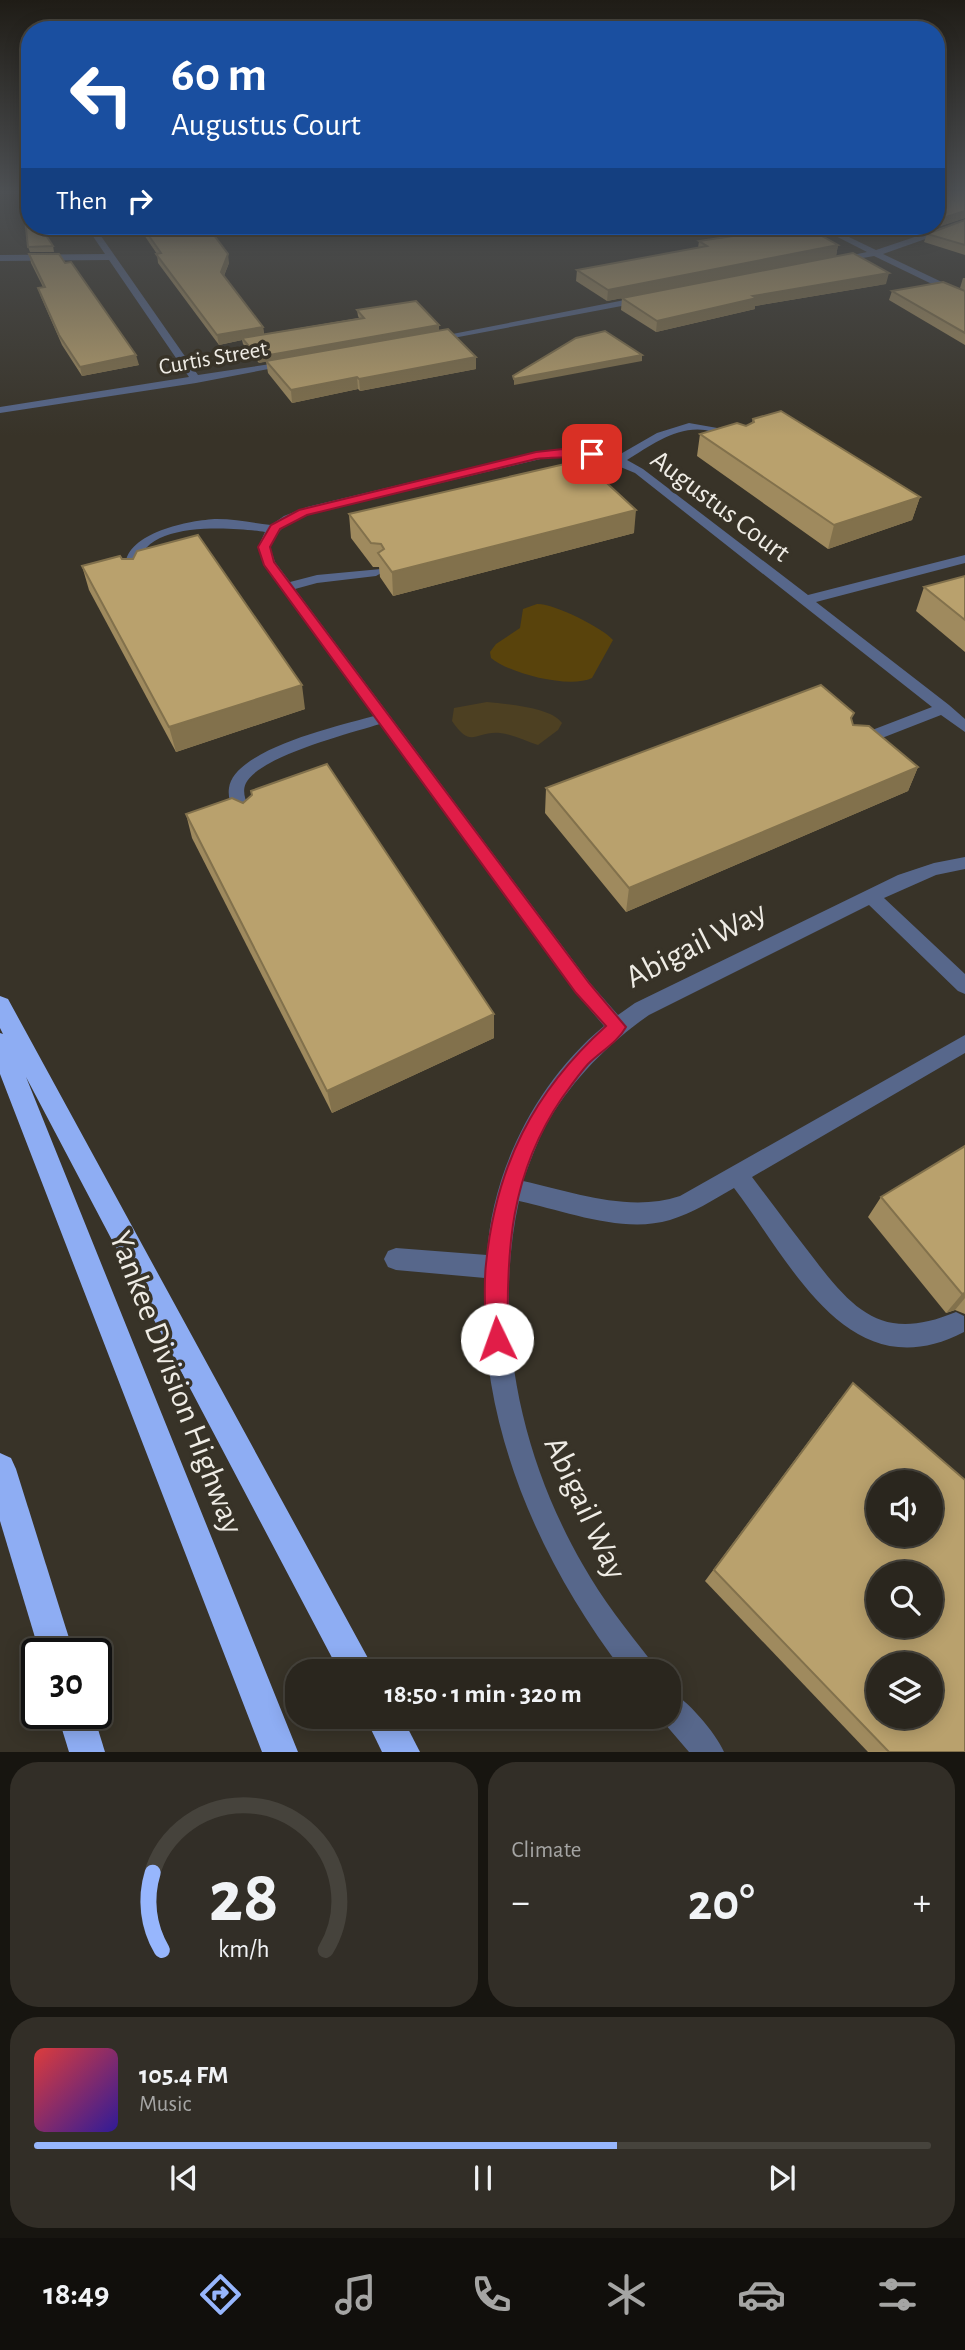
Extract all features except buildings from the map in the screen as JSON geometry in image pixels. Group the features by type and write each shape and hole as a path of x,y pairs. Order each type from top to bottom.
{"highway":[{"path":"0,1006 352,1659"},
{"name":"Yankee Division Highway","path":"0,1043 280,1752"},
{"path":"0,1469 52,1638"},
{"path":"80,1729 87,1752"},
{"path":"390,1729 402,1752"}],"street":[{"path":"121,273 196,380"},
{"path":"917,273 965,297"},
{"path":"419,342 653,298"},
{"name":"Curtis Street","path":"0,410 296,363"},
{"path":"618,460 670,430 688,426 715,428 741,443"},
{"name":"Augustus Court","path":"273,529 303,512 536,456 573,452 618,460 639,471 965,727"},
{"path":"134,577 131,566 135,552 161,534 207,523 273,529 265,542 264,552 286,587 583,988 617,1027"},
{"path":"806,600 965,559"},
{"path":"286,587 376,572"},
{"path":"853,744 944,708"},
{"path":"247,819 236,793 239,780 248,768 271,755 383,718"},
{"name":"Abigail Way","path":"632,1659 605,1625 566,1563 537,1499 515,1438 501,1377 495,1320 496,1267 509,1188 533,1129 555,1093 581,1060 617,1027 642,1009 919,874 965,863"},
{"path":"871,896 965,986"},
{"path":"509,1188 648,1214 678,1209 965,1043"},
{"path":"737,1175 823,1289 847,1314 878,1331 910,1338 940,1333 956,1324"},
{"path":"396,1259 496,1267"},
{"path":"681,1720 709,1752"}],"shaded area":[{"path":"537,604 577,617 613,640 592,678 570,682 555,681 512,669 491,658 490,652 496,644 520,628 523,609"},
{"path":"487,702 538,710 548,713 562,723 558,730 538,745 500,733 474,737 464,735 452,721 454,708"}],"route":[{"path":"497,1339 496,1267 503,1217 515,1171 533,1129 555,1093 581,1060 617,1027 583,988 351,674 266,558 264,547 267,537 275,527 303,512 554,452 592,454"}]}
